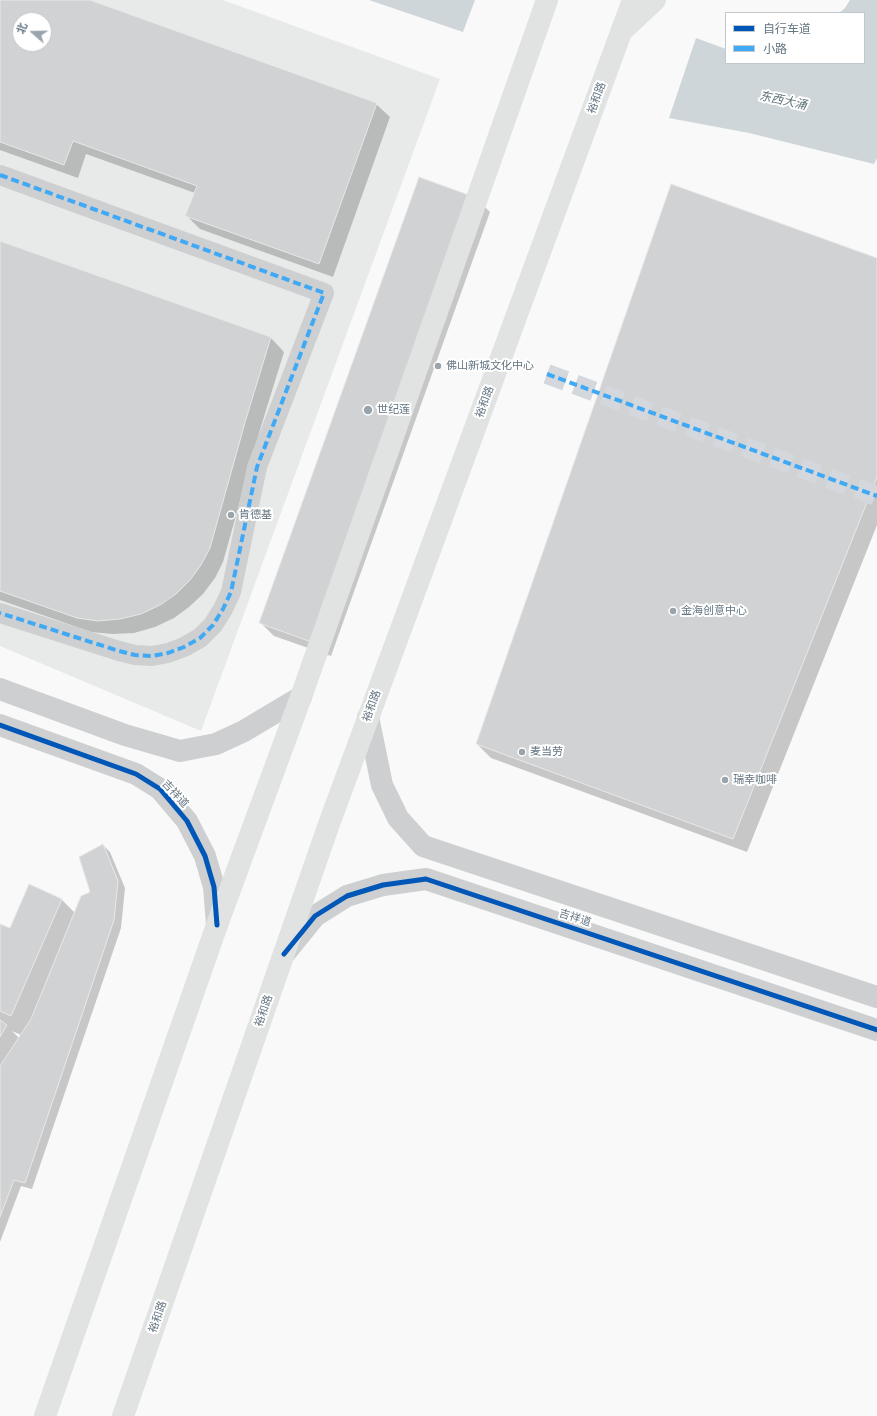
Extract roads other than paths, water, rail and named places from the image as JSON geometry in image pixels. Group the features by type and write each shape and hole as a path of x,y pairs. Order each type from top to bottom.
{"main road":[{"name":"裕和路","path":"123,1416 329,824 633,0"},
{"path":"622,31 655,0"},
{"path":"45,1416 217,926 300,697 547,1"}],"street":[{"path":"0,175 324,293 257,467 231,592 224,609 213,625 200,638 184,647 168,653 152,656 135,655 0,613"},
{"path":"0,689 125,735 180,751 216,744 244,731 300,697"},
{"name":"吉祥道","path":"368,717 382,785 398,818 423,846 877,997"},
{"name":"吉祥道","path":"0,725 136,774 160,789 186,822 205,856 214,887 217,926"},
{"name":"吉祥道","path":"284,954 315,916 348,896 383,885 426,879 877,1030"}],"water":[{"path":"369,0 475,0 463,32"},
{"name":"东西大涌","path":"850,0 877,0 877,158 874,164 749,133 669,118 696,38 725,49 725,64 865,64 865,12 840,12"}],"tunnel":[{"path":"547,374 877,496"}],"place":[{"name":"佛山新城文化中心","path":"438,366"},
{"name":"世纪莲","path":"368,410"},
{"name":"肯德基","path":"231,515"},
{"name":"金海创意中心","path":"673,611"},
{"name":"麦当劳","path":"522,752"},
{"name":"瑞幸咖啡","path":"725,780"}]}
